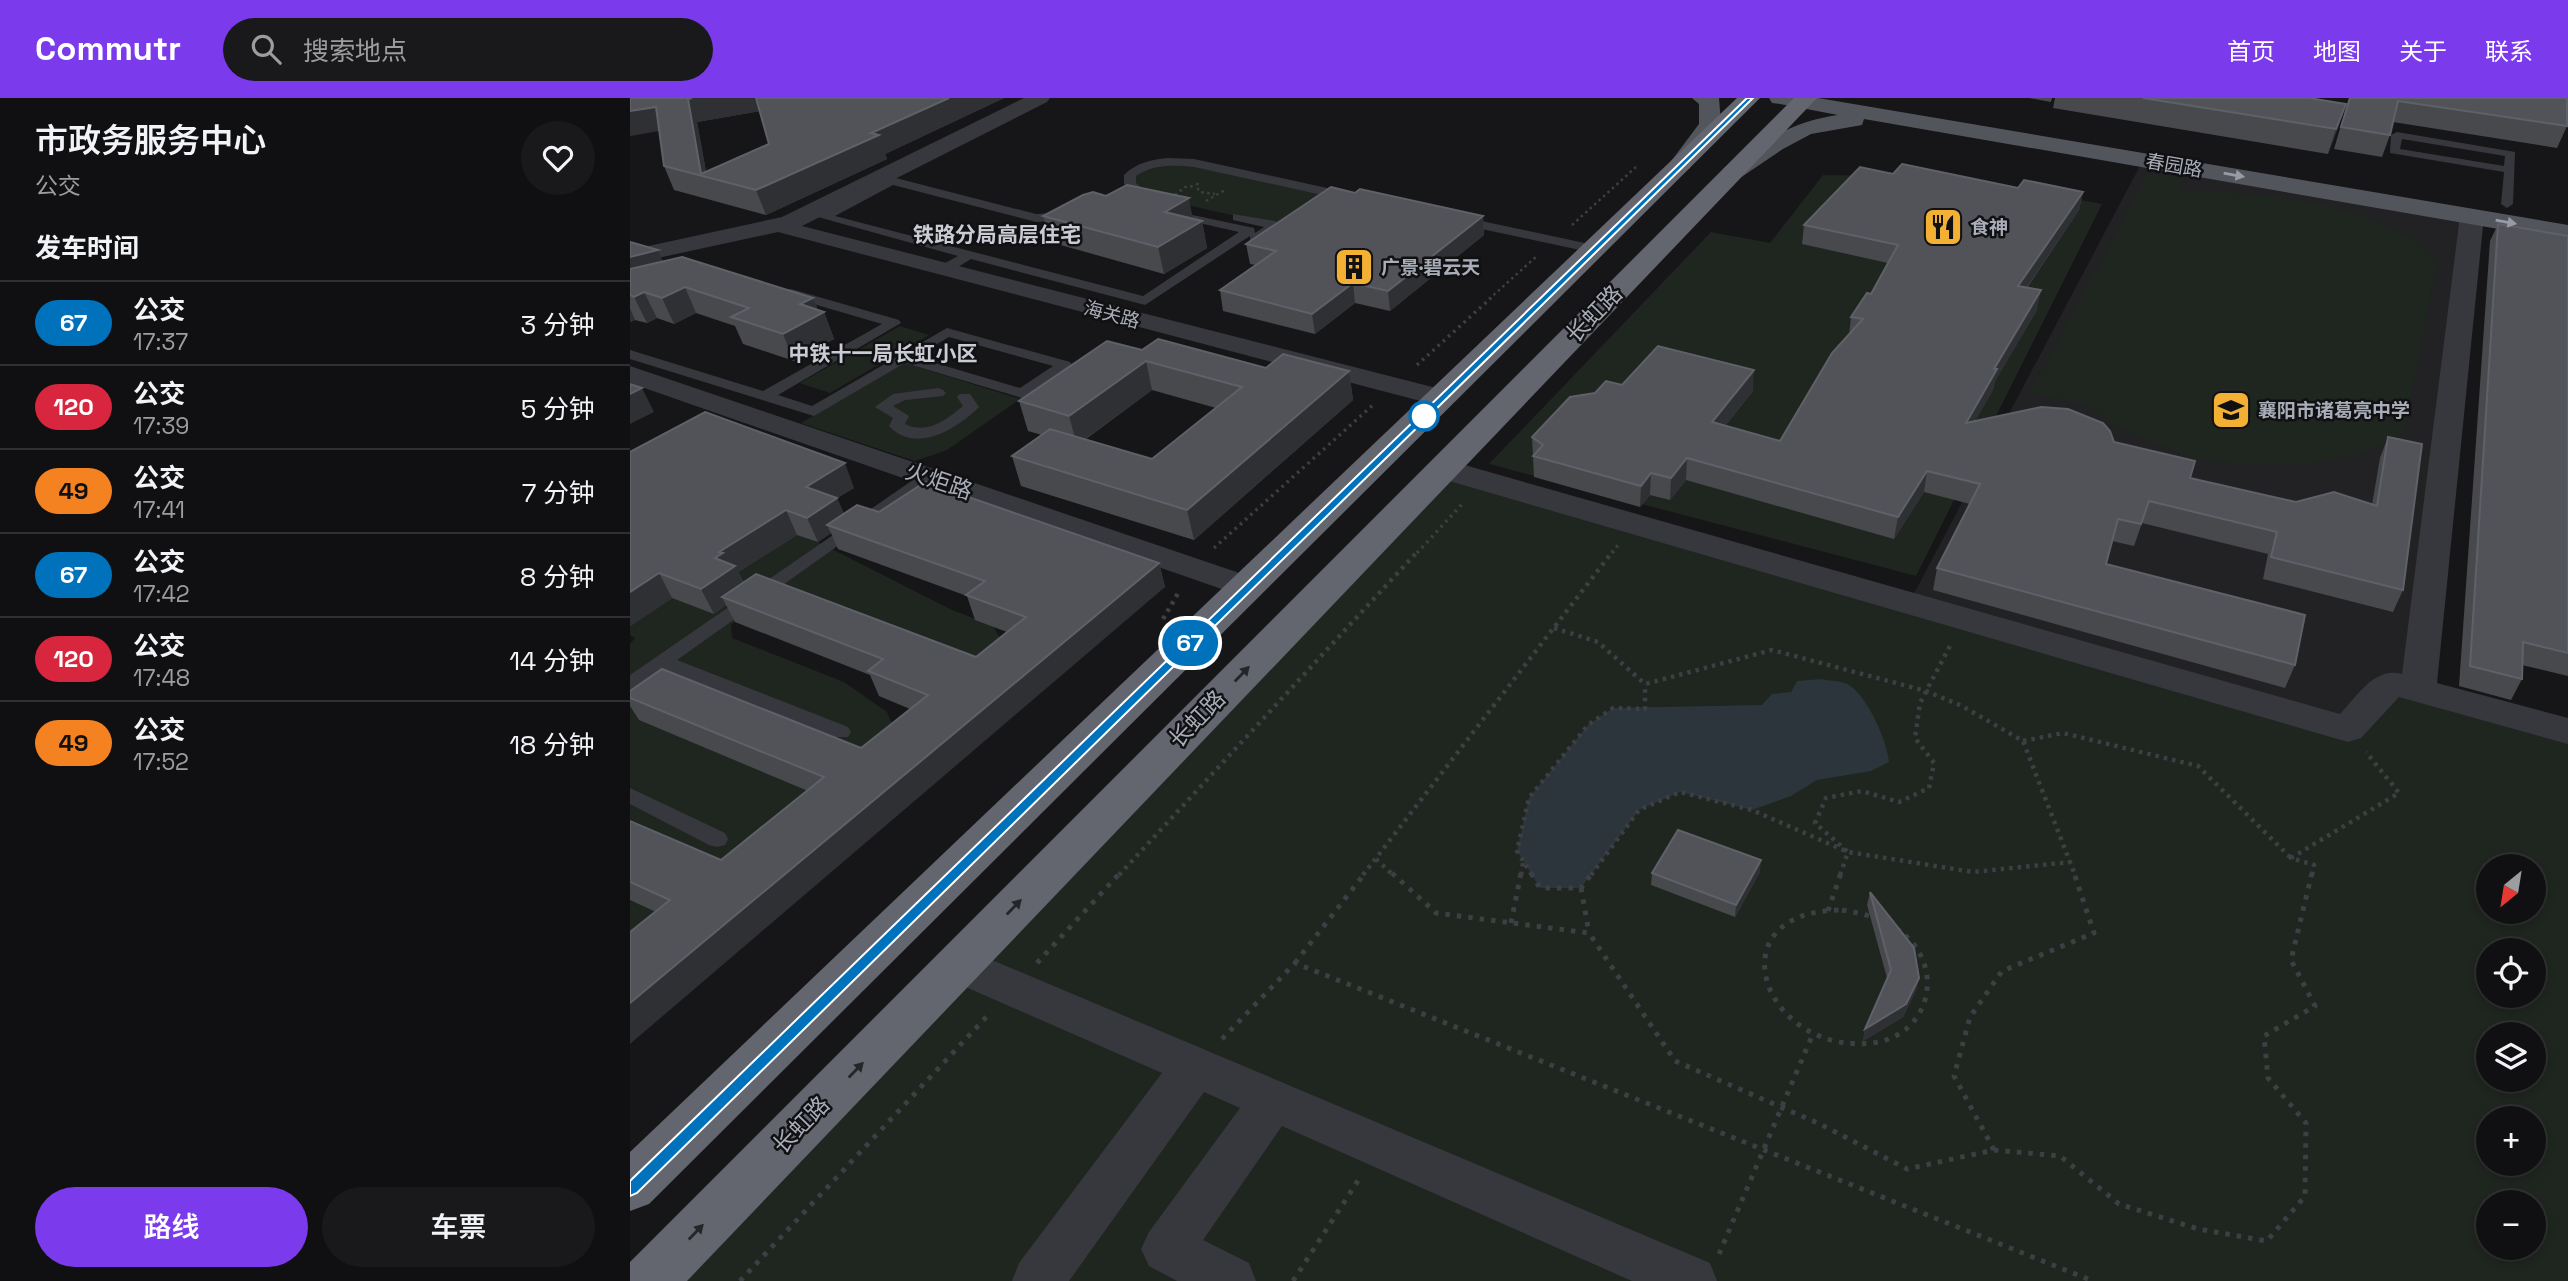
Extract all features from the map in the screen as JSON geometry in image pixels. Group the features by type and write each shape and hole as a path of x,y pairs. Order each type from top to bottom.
{"highway":[{"name":"长虹路","path":"630,1187 1749,98"},
{"name":"长虹路","path":"649,1281 1731,174 1796,99"}],"main road":[{"path":"1681,164 1710,124 1710,101 1703,98"},
{"name":"春园路","path":"1879,98 1910,108 2568,233"},
{"name":"春园路","path":"1796,99 1910,108 2568,214"},
{"path":"1731,174 1778,139 1805,128 1910,108"}],"street":[{"path":"630,257 789,223 1040,98"},
{"path":"2418,690 2472,216"},
{"name":"海关路","path":"789,223 788,229 801,233 1442,398"},
{"name":"火炬路","path":"639,367 926,476 1248,587"},
{"path":"1443,468 2348,729 2391,683 2568,731"},
{"path":"959,964 1380,1146 1702,1275"},
{"path":"1038,1281 1195,1066"},
{"path":"1230,1281 1167,1249 1273,1100"}],"lane":[{"path":"2507,204 2510,170 2511,154 2397,135 2394,151 2510,170"},
{"path":"1136,320 1279,223 1143,195 1130,184 1130,175 1149,163 1194,163 1368,200"},
{"path":"1085,215 1036,218 892,181 824,217 1145,301 1251,231 1133,204"},
{"path":"1313,201 1328,192"},
{"path":"1448,218 1594,250"},
{"path":"943,270 969,255"},
{"path":"765,396 894,323 775,288"},
{"path":"639,367 765,396 814,411 903,358 947,332 1065,365 1022,393 903,358"},
{"path":"938,393 949,372"},
{"path":"965,397 971,407 959,417 926,435 906,432 897,426 901,416 883,407 892,399 907,393 938,393 948,397 965,397 992,384"},
{"path":"630,684 926,476"},
{"path":"772,584 799,593"},
{"path":"662,662 841,732"},
{"path":"630,796 717,839"}],"path":[{"path":"1162,621 1192,568 1640,164"},
{"path":"740,1281 1484,481"},
{"path":"1195,1066 1295,962 1635,524"},
{"path":"1848,852 1815,823 1826,798 1862,791 1899,802 1928,788 1934,763 1915,738 1920,703 1964,619"},
{"path":"1554,628 1598,642 1645,684 1645,709 1613,708 1588,725 1529,798 1517,850 1540,888 1581,888"},
{"path":"1645,684 1772,650 1926,691 1962,706 2023,741 2071,862 2094,933 2002,971 1970,1017 1954,1076 1994,1150"},
{"path":"2291,858 2399,793 2348,729"},
{"path":"2023,741 2063,733 2198,766 2291,858 2314,865 2291,960 2315,1006 2264,1036 2267,1078 2306,1123 2305,1196 2267,1241 2198,1229 2119,1204 2060,1156 1994,1150 1908,1169 1782,1107 1675,1061 1589,933 1581,888 1639,810 1680,792 1752,810 1848,852 1973,872 2071,862"},
{"path":"1828,911 1848,852"},
{"path":"1376,859 1436,913 1589,933"},
{"path":"1511,923 1524,862"},
{"path":"1842,909 1869,915 1893,926 1913,942 1926,962 1931,984 1927,1006 1914,1024 1894,1038 1868,1044 1840,1044 1812,1035 1788,1020 1771,1000 1763,977 1764,955 1774,936 1792,920 1815,912 1828,911 1842,909"},
{"path":"1295,962 2093,1281"},
{"path":"1702,1275 1763,1150 1812,1035"},
{"path":"1293,1281 1380,1146"}],"shaded area":[{"name":"襄阳市诸葛亮中学","path":"2143,160 2472,216 2418,690 2348,729 1909,603"},
{"path":"1172,161 1327,192 1275,225 1143,195 1130,175"},
{"path":"2148,173 2182,180 2178,190 2268,196 2331,207 2388,226 2414,239 2423,247 2437,262 2404,432 2360,455 2303,464 2250,465 2197,460 2117,428 2089,406 2030,392"},
{"path":"1823,175 1958,177 2102,204 1916,576 1489,464 1711,232 1770,243"},
{"path":"900,326 929,335 830,393 800,383"},
{"path":"905,363 1020,399 947,450 915,461 801,423"},
{"path":"1443,469 2348,729 2391,683 2568,732 2568,1281 649,1281"},
{"path":"630,478 814,540 950,609 993,626 1000,638 975,666 753,605 731,625 732,638 844,682 887,712 894,728 630,964 630,644 635,638 630,635"},
{"path":"1822,679 1846,684 1863,699 1880,732 1889,762 1871,771 1817,780 1791,796 1752,810 1680,792 1639,810 1581,888 1540,888 1517,851 1529,798 1588,725 1613,708 1762,705 1772,694 1791,692 1797,681"}],"building":[{"path":"630,98 692,98 688,99 701,174 769,144 756,98 949,98 871,133 879,135 756,190 664,166 656,107 630,111"},
{"path":"2143,98 2309,98 2346,104 2336,129"},
{"path":"2350,98 2567,98 2567,126 2398,101 2390,135 2341,127"},
{"path":"1902,164 2018,188 2024,180 2083,192 2018,286 2041,290 1994,369 1997,369 1966,423 2041,407 2068,409 2103,423 2114,442 2195,461 2190,478 2296,502 2334,492 2377,506 2388,437 2422,444 2403,590 2271,557 2277,532 2149,501 2141,524 2118,519 2106,564 2305,615 2295,665 1937,568 1980,484 1927,471 1898,517 1687,458 1671,478 1651,473 1641,486 1533,456 1543,445 1532,437 1570,397 1595,393 1606,381 1622,385 1658,346 1754,370 1712,422 1780,441 1832,353 1863,319 1851,317 1867,293 1871,294 1898,245 1804,225 1860,167 1893,174"},
{"path":"1127,185 1189,198 1165,212 1202,221 1158,247 1043,216 1083,195 1093,192 1106,196"},
{"name":"广景·碧云天","path":"1331,187 1355,193 1360,189 1483,216 1388,291 1353,283 1312,314 1220,290 1276,251 1246,244"},
{"path":"2498,224 2568,236 2568,653 2523,642 2522,679 2470,666"},
{"path":"630,242 658,250 630,257"},
{"path":"682,257 813,298 800,304 824,312 783,334 731,317 749,308 685,287 662,298 644,292 634,297 630,295 630,269"},
{"path":"1158,339 1266,368 1283,354 1349,371 1187,510 1012,456 1050,429 1152,459 1242,387 1146,361 1069,416 1019,401 1107,341 1142,350"},
{"path":"630,384 642,388 630,394"},
{"path":"705,412 845,463 806,487 837,498 807,518 786,510 719,552 723,553 715,558 735,566 701,589 659,573 630,592 630,452"},
{"path":"925,482 1159,563 630,1003 630,932 670,900 630,882 630,821 721,860 824,777 630,698 630,691 662,669 861,748 928,695 868,671 883,659 722,597 756,574 976,657 1026,617 966,595 985,581 827,525 857,505 879,512"},
{"path":"1678,830 1761,860 1736,905 1652,873"},
{"path":"1870,892 1914,948 1919,978 1906,1004 1865,1029 1891,970"}],"bus line":[{"name":"67","path":"630,1187 1749,98"}],"place":[{"name":"食神","path":"1943,227"},
{"name":"广景·碧云天","path":"1354,267"},
{"name":"襄阳市诸葛亮中学","path":"2231,410"}],"district":[{"name":"铁路分局高层住宅","path":"997,235"},
{"name":"中铁十一局长虹小区","path":"883,354"}]}
